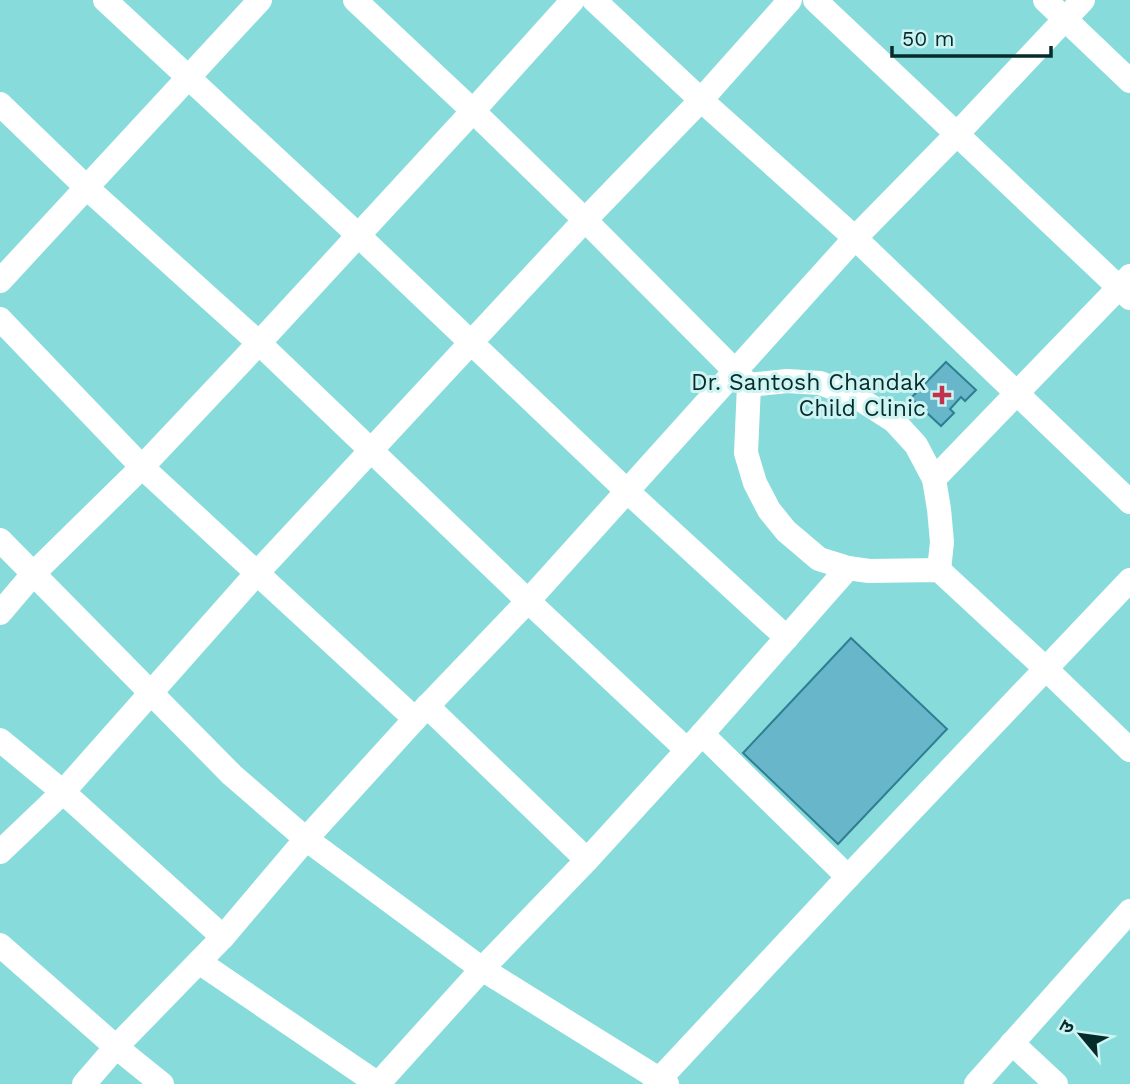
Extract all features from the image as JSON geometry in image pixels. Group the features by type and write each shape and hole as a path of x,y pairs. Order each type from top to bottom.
{"street":[{"path":"105,0 358,234 627,491 788,638"},
{"path":"0,281 261,0"},
{"path":"355,0 585,220 741,378 746,453 755,483 769,510 786,531 819,559 848,568 869,571 939,570 1130,750"},
{"path":"0,613 34,573 142,467 259,343 573,0"},
{"path":"594,0 855,238 1130,502"},
{"path":"0,852 63,792 257,573 585,220 701,100 790,0"},
{"path":"815,0 956,135 1127,287 1016,392 934,479"},
{"path":"1045,0 1130,81"},
{"path":"84,1084 116,1047 223,937 306,839 627,491 741,378 855,238 1083,0"},
{"path":"0,104 87,188 259,343 528,601 848,877"},
{"path":"0,319 142,467 257,573 587,860"},
{"path":"741,378 820,383 855,396 894,421 916,445 934,479 942,542 939,570"},
{"path":"0,540 232,775 306,839 482,969 660,1082 848,877 1130,580"},
{"path":"199,962 378,1084 482,969 587,860 848,568"},
{"path":"0,740 63,792 223,937"},
{"path":"976,1084 1130,911"},
{"path":"0,945 162,1084"},
{"path":"1012,1043 1056,1084"}],"building":[{"path":"946,362 976,390 965,401 961,397 950,409 954,413 941,426 911,398"},
{"path":"851,638 947,729 838,844 743,753"}],"place":[{"name":"Dr. Santosh Chandak Child Clinic","path":"942,395"}]}
